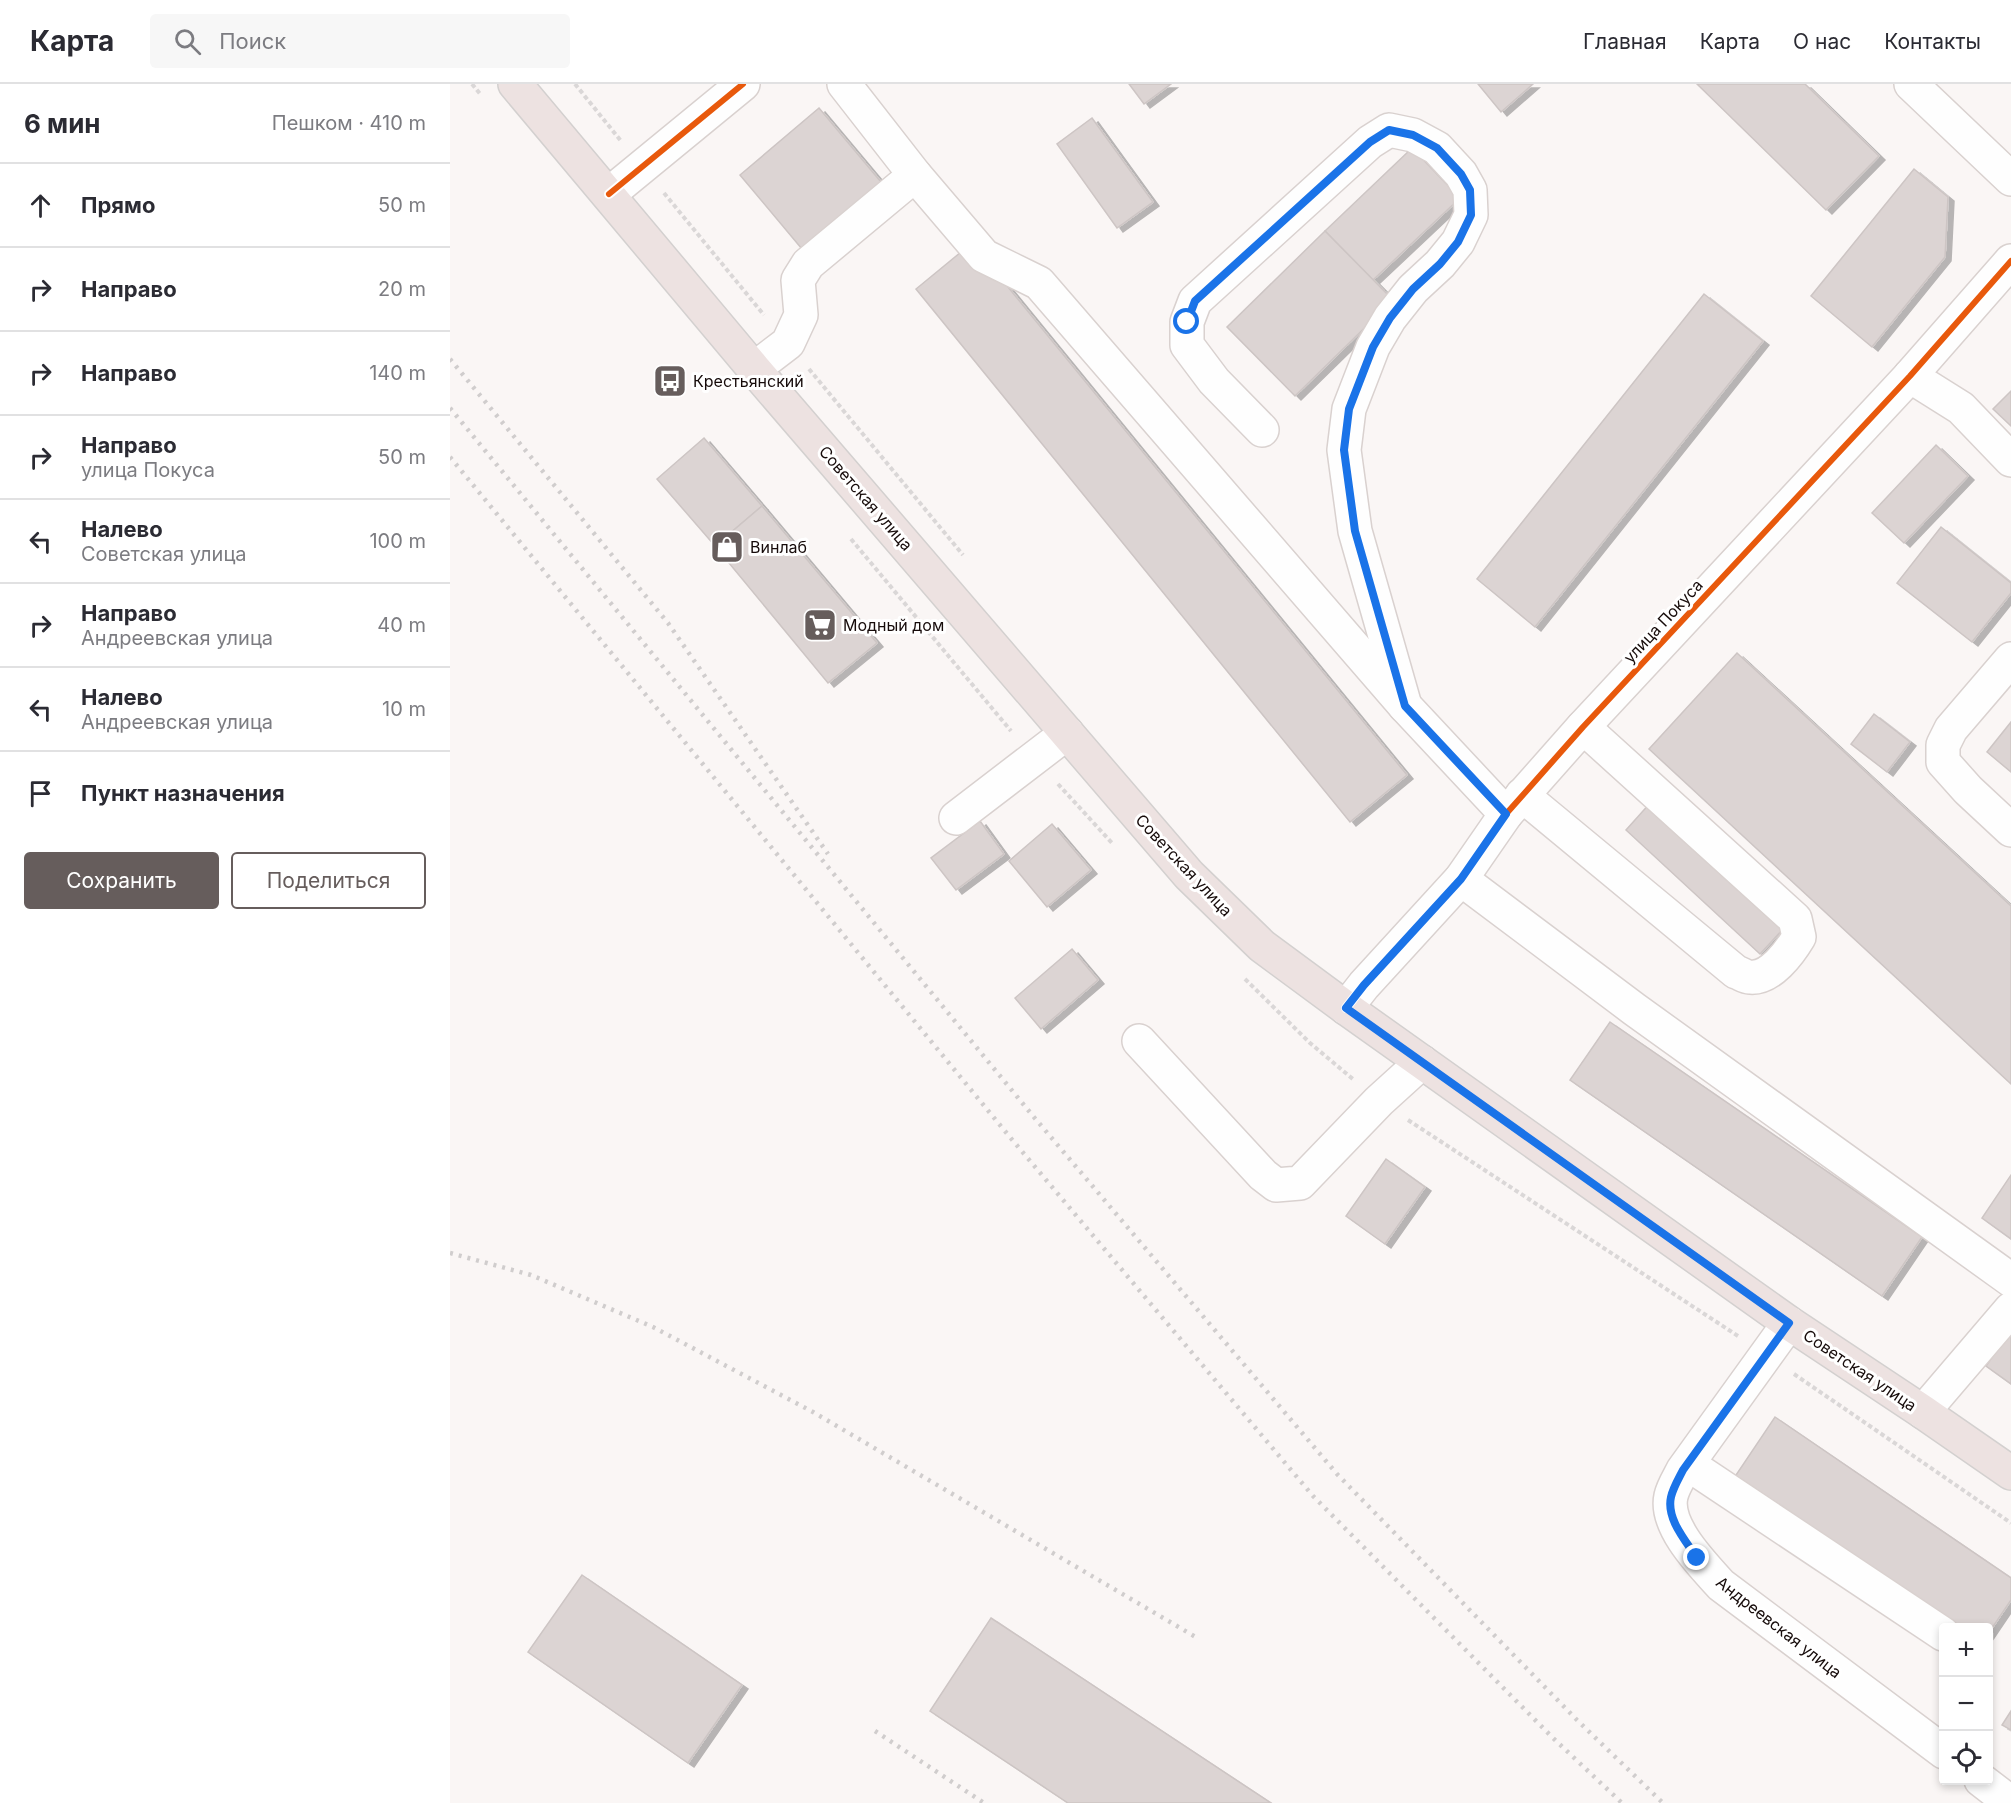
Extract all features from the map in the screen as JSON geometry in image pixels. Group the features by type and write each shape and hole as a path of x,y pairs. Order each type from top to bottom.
{"main road":[{"name":"Советская улица","path":"515,84 754,369 1189,875 1262,946 1789,1323 2011,1473"}],"street":[{"path":"609,194 743,84"},
{"path":"844,84 915,175 984,256 1039,283 1405,706 1514,805 1736,972 1749,977 1765,975 1790,951 1799,936 1795,920 1583,727"},
{"path":"1911,84 2011,179"},
{"path":"1262,430 1214,381 1187,345 1187,322 1195,301 1370,142 1389,130 1413,135 1437,148 1461,174 1470,190 1471,215 1458,242 1396,310 1373,347 1349,409 1344,450 1355,531 1405,706"},
{"path":"754,369 788,343 801,315 798,280 808,264 915,175"},
{"name":"улица Покуса","path":"1346,1008 1364,985 1461,879 1514,805 1583,727 1910,376 2011,261"},
{"path":"1910,376 1961,408 2011,460"},
{"path":"2011,659 1951,729 1943,746 1943,762 1968,790 2011,830"},
{"path":"956,818 1067,733"},
{"path":"1461,879 1634,1009 2011,1280"},
{"path":"1139,1041 1263,1175 1276,1185 1300,1183 1379,1101 1422,1062"},
{"path":"1923,1412 2011,1309"},
{"name":"Андреевская улица","path":"1789,1323 1683,1470 1671,1497 1676,1527 1721,1585 1939,1748"},
{"path":"1688,1464 1939,1632"},
{"path":"1988,1785 2011,1803"}],"path":[{"path":"575,84 969,562"}],"building":[{"path":"1129,84 1171,84 1144,104"},
{"path":"1478,84 1533,84 1501,112"},
{"path":"1697,84 1805,84 1879,156 1826,210"},
{"path":"819,108 886,188 807,255 740,175"},
{"path":"1092,118 1153,202 1117,228 1057,144"},
{"path":"1412,148 1460,198 1373,280 1325,231"},
{"path":"1914,169 1948,197 1945,257 1872,347 1811,296"},
{"path":"1325,231 1393,300 1295,396 1227,327"},
{"path":"972,243 1407,775 1350,822 916,289"},
{"path":"1704,294 1763,341 1535,627 1477,579"},
{"path":"2011,391 2011,426 1993,409"},
{"path":"704,438 762,506 715,546 657,479"},
{"path":"1936,445 1968,476 1904,543 1872,513"},
{"path":"762,506 877,643 828,683 715,546"},
{"path":"1941,527 2011,583 2011,593 1972,642 1897,583"},
{"path":"1737,653 2011,906 2011,1084 1649,749"},
{"path":"1874,714 1910,742 1887,772 1851,744"},
{"path":"2011,722 2011,772 1987,752"},
{"path":"1651,802 1785,927 1760,954 1626,830"},
{"path":"980,821 1004,854 956,890 931,858"},
{"path":"1052,824 1091,870 1047,907 1009,861"},
{"path":"1072,949 1098,980 1041,1029 1015,998"},
{"path":"1610,1022 1922,1237 1882,1296 1570,1080"},
{"path":"1386,1159 1425,1187 1385,1244 1346,1216"},
{"path":"2011,1175 2011,1239 1982,1218"},
{"path":"2011,1330 2011,1384 1986,1366"},
{"path":"1775,1417 2011,1578 2011,1600 1993,1627 1993,1623 1947,1623 1734,1478"},
{"path":"582,1575 742,1685 688,1763 528,1652"},
{"path":"991,1618 1271,1803 1068,1803 930,1711"},
{"path":"2011,1711 2011,1730 2002,1725"}],"railway":[{"path":"450,359 668,623 828,854"},
{"path":"450,408 1033,1116 1337,1474 1577,1720 1663,1803"},
{"path":"450,457 1009,1136 1313,1496 1553,1738 1622,1803"},
{"path":"450,1253 531,1275 653,1327 813,1412 1199,1639"},
{"path":"875,1731 984,1803"}],"cycle path":[{"path":"609,194 743,84"},
{"path":"1346,1008 1364,985 1461,879 1506,814 1583,727 1910,376 2011,261"}],"place":[{"name":"Крестьянский","path":"670,381"},
{"name":"Винлаб","path":"727,547"},
{"name":"Модный дом","path":"820,625"}],"route":[{"path":"1187,322 1195,301 1370,142 1389,130 1413,135 1437,148 1461,174 1470,190 1471,215 1458,242 1440,264 1413,289 1390,318 1373,347 1349,409 1344,450 1355,531 1405,706 1506,814 1461,879 1364,985 1346,1008 1789,1323 1683,1470 1671,1497 1676,1527 1697,1558"}]}
